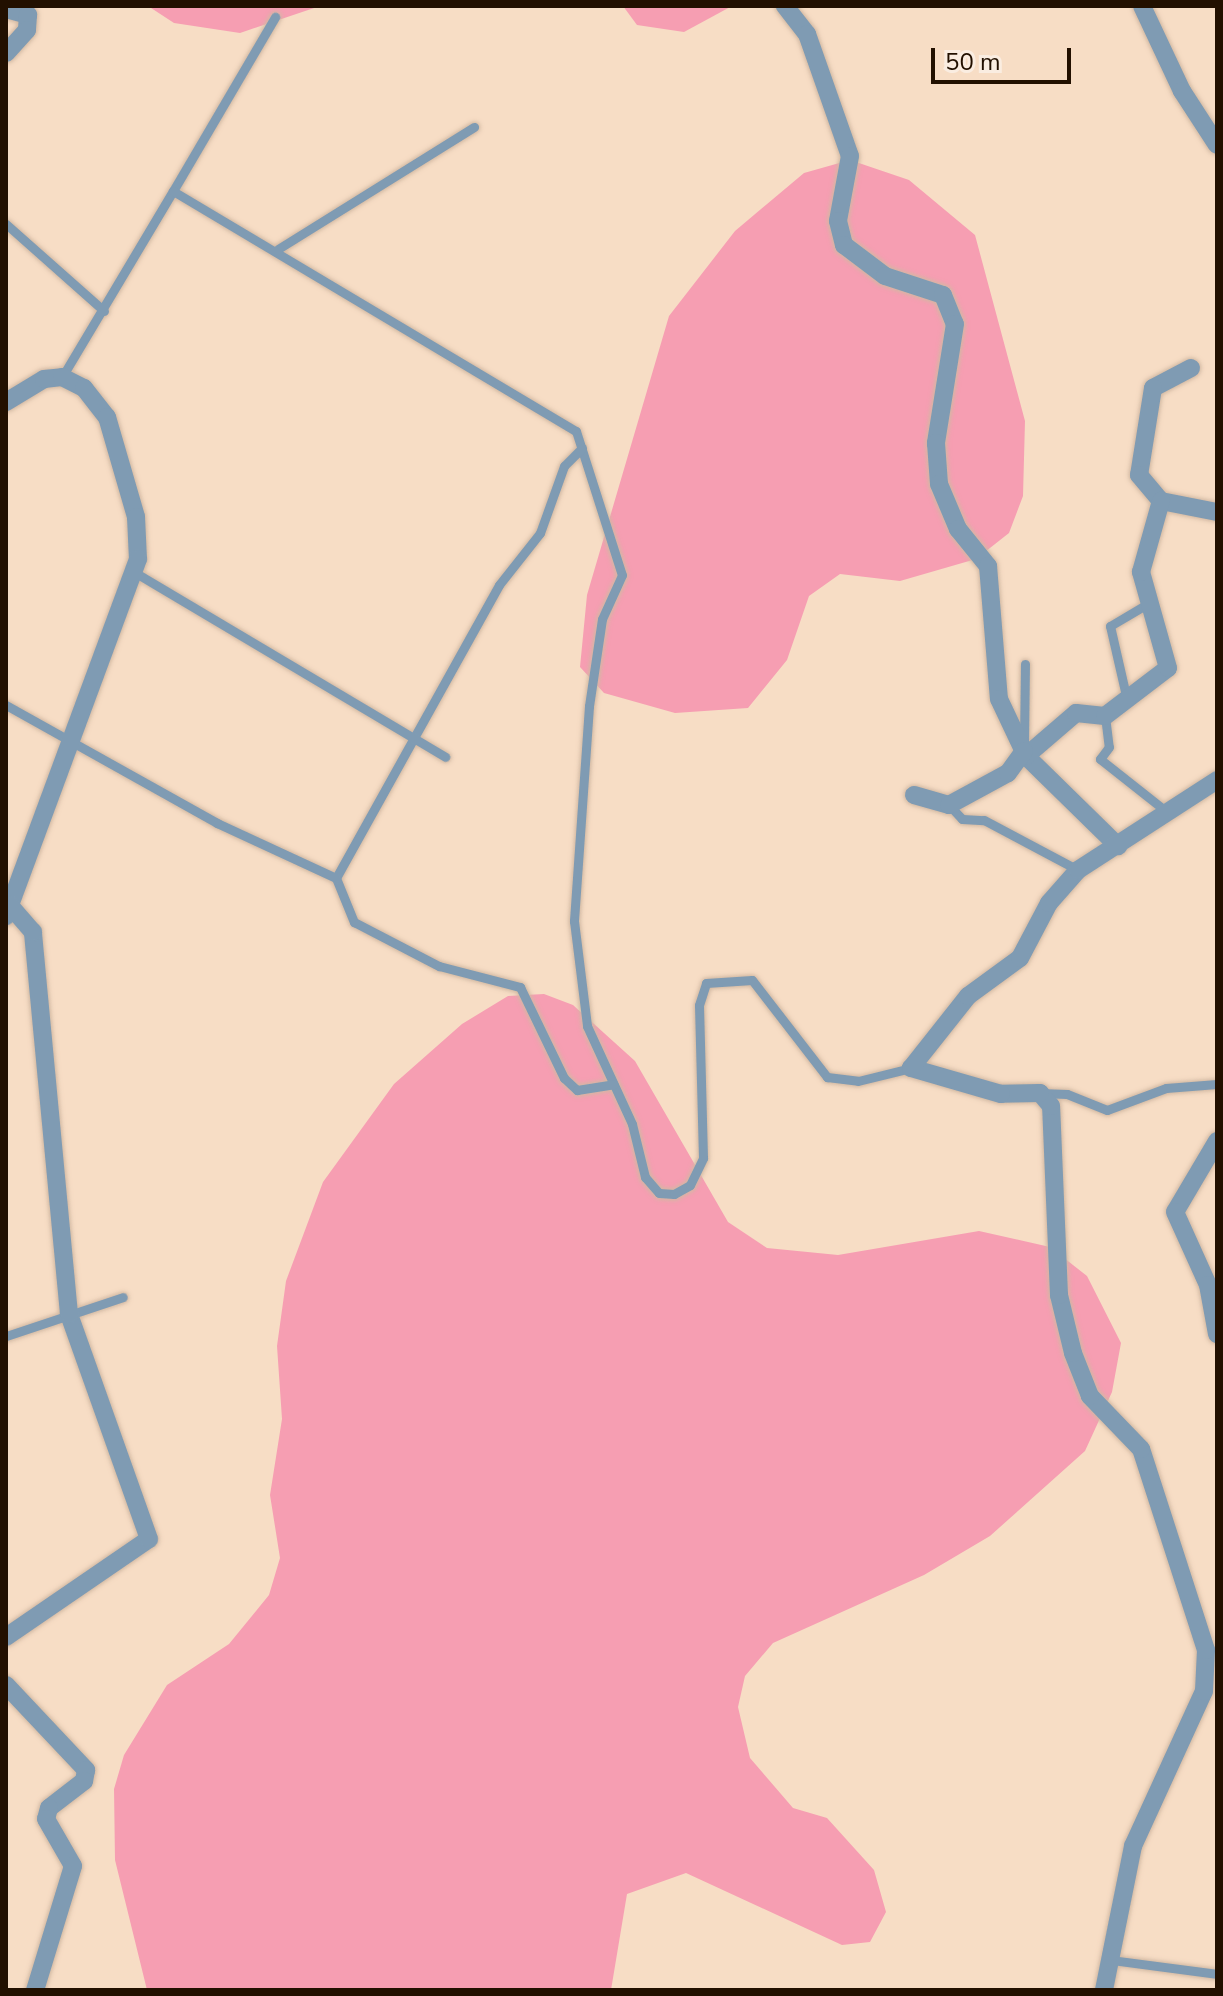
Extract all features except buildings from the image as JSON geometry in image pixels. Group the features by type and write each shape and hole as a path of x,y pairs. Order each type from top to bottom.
{"street":[{"path":"785,6 807,34 850,156 838,221 844,245 885,276 943,295 955,324 936,443 939,484 958,529 988,566 999,699 1025,754 1118,846"},
{"path":"1142,6 1217,145"},
{"path":"6,9 28,15 27,30 6,53"},
{"path":"1191,368 1153,388 1139,448 1139,475 1161,501 1217,512"},
{"path":"6,402 62,377 84,388 107,417 136,517 134,572 8,911 33,932 69,1314 149,1539 6,1637"},
{"path":"914,795 949,805 1008,773 1025,754 1076,713 1105,716 1168,668 1147,604 1141,572 1161,501"},
{"path":"1104,1990 1133,1846 1204,1691 1206,1650 1141,1449 1090,1396 1073,1353 1059,1295 1051,1106 1040,1093 1001,1094 911,1068 968,996 1020,958 1049,903 1078,870 1217,780"},
{"path":"1217,1141 1175,1212 1208,1285 1217,1334"},
{"path":"6,1685 86,1770 84,1781 49,1808 46,1819 73,1866 35,1990"}],"lane":[{"path":"62,377 104,311 275,17"},
{"path":"278,249 474,127"},
{"path":"173,191 278,249 576,431 622,575 602,619 589,706 574,921 587,1026 614,1084 645,1177 659,1193 674,1194 690,1185 703,1158 699,1005 706,983 752,980 827,1077 858,1081 911,1068"},
{"path":"6,224 104,311"},
{"path":"336,878 499,585 540,533 564,466 582,448"},
{"path":"134,572 445,757"},
{"path":"1127,700 1110,626 1147,604"},
{"path":"1025,664 1025,754"},
{"path":"6,705 69,744 336,878 354,922 439,966 520,987 564,1078 577,1090 614,1084"},
{"path":"1105,716 1109,747 1100,759 1167,812"},
{"path":"949,805 962,819 984,820 1078,870"},
{"path":"1040,1093 1067,1094 1107,1110 1181,1085 1217,1084"},
{"path":"6,1336 123,1297"},
{"path":"1111,1960 1217,1974"}],"shaded area":[{"path":"148,6 320,6 240,33 174,23"},
{"path":"623,6 732,6 684,32 637,25"},
{"path":"850,160 909,180 975,235 1025,421 1023,496 1009,533 976,559 900,581 840,574 809,596 787,660 748,708 675,713 604,693 580,667 587,595 669,316 735,231 804,173"},
{"path":"544,994 573,1005 635,1061 728,1222 767,1248 838,1255 979,1231 1050,1247 1087,1276 1121,1343 1112,1392 1085,1451 990,1536 924,1575 773,1643 745,1676 738,1707 750,1758 793,1808 827,1818 874,1870 886,1912 870,1942 842,1945 686,1873 627,1894 611,1990 147,1990 115,1860 114,1789 124,1755 167,1685 229,1644 269,1595 280,1558 270,1495 282,1419 277,1346 286,1281 323,1182 394,1084 462,1024 508,996"}]}
